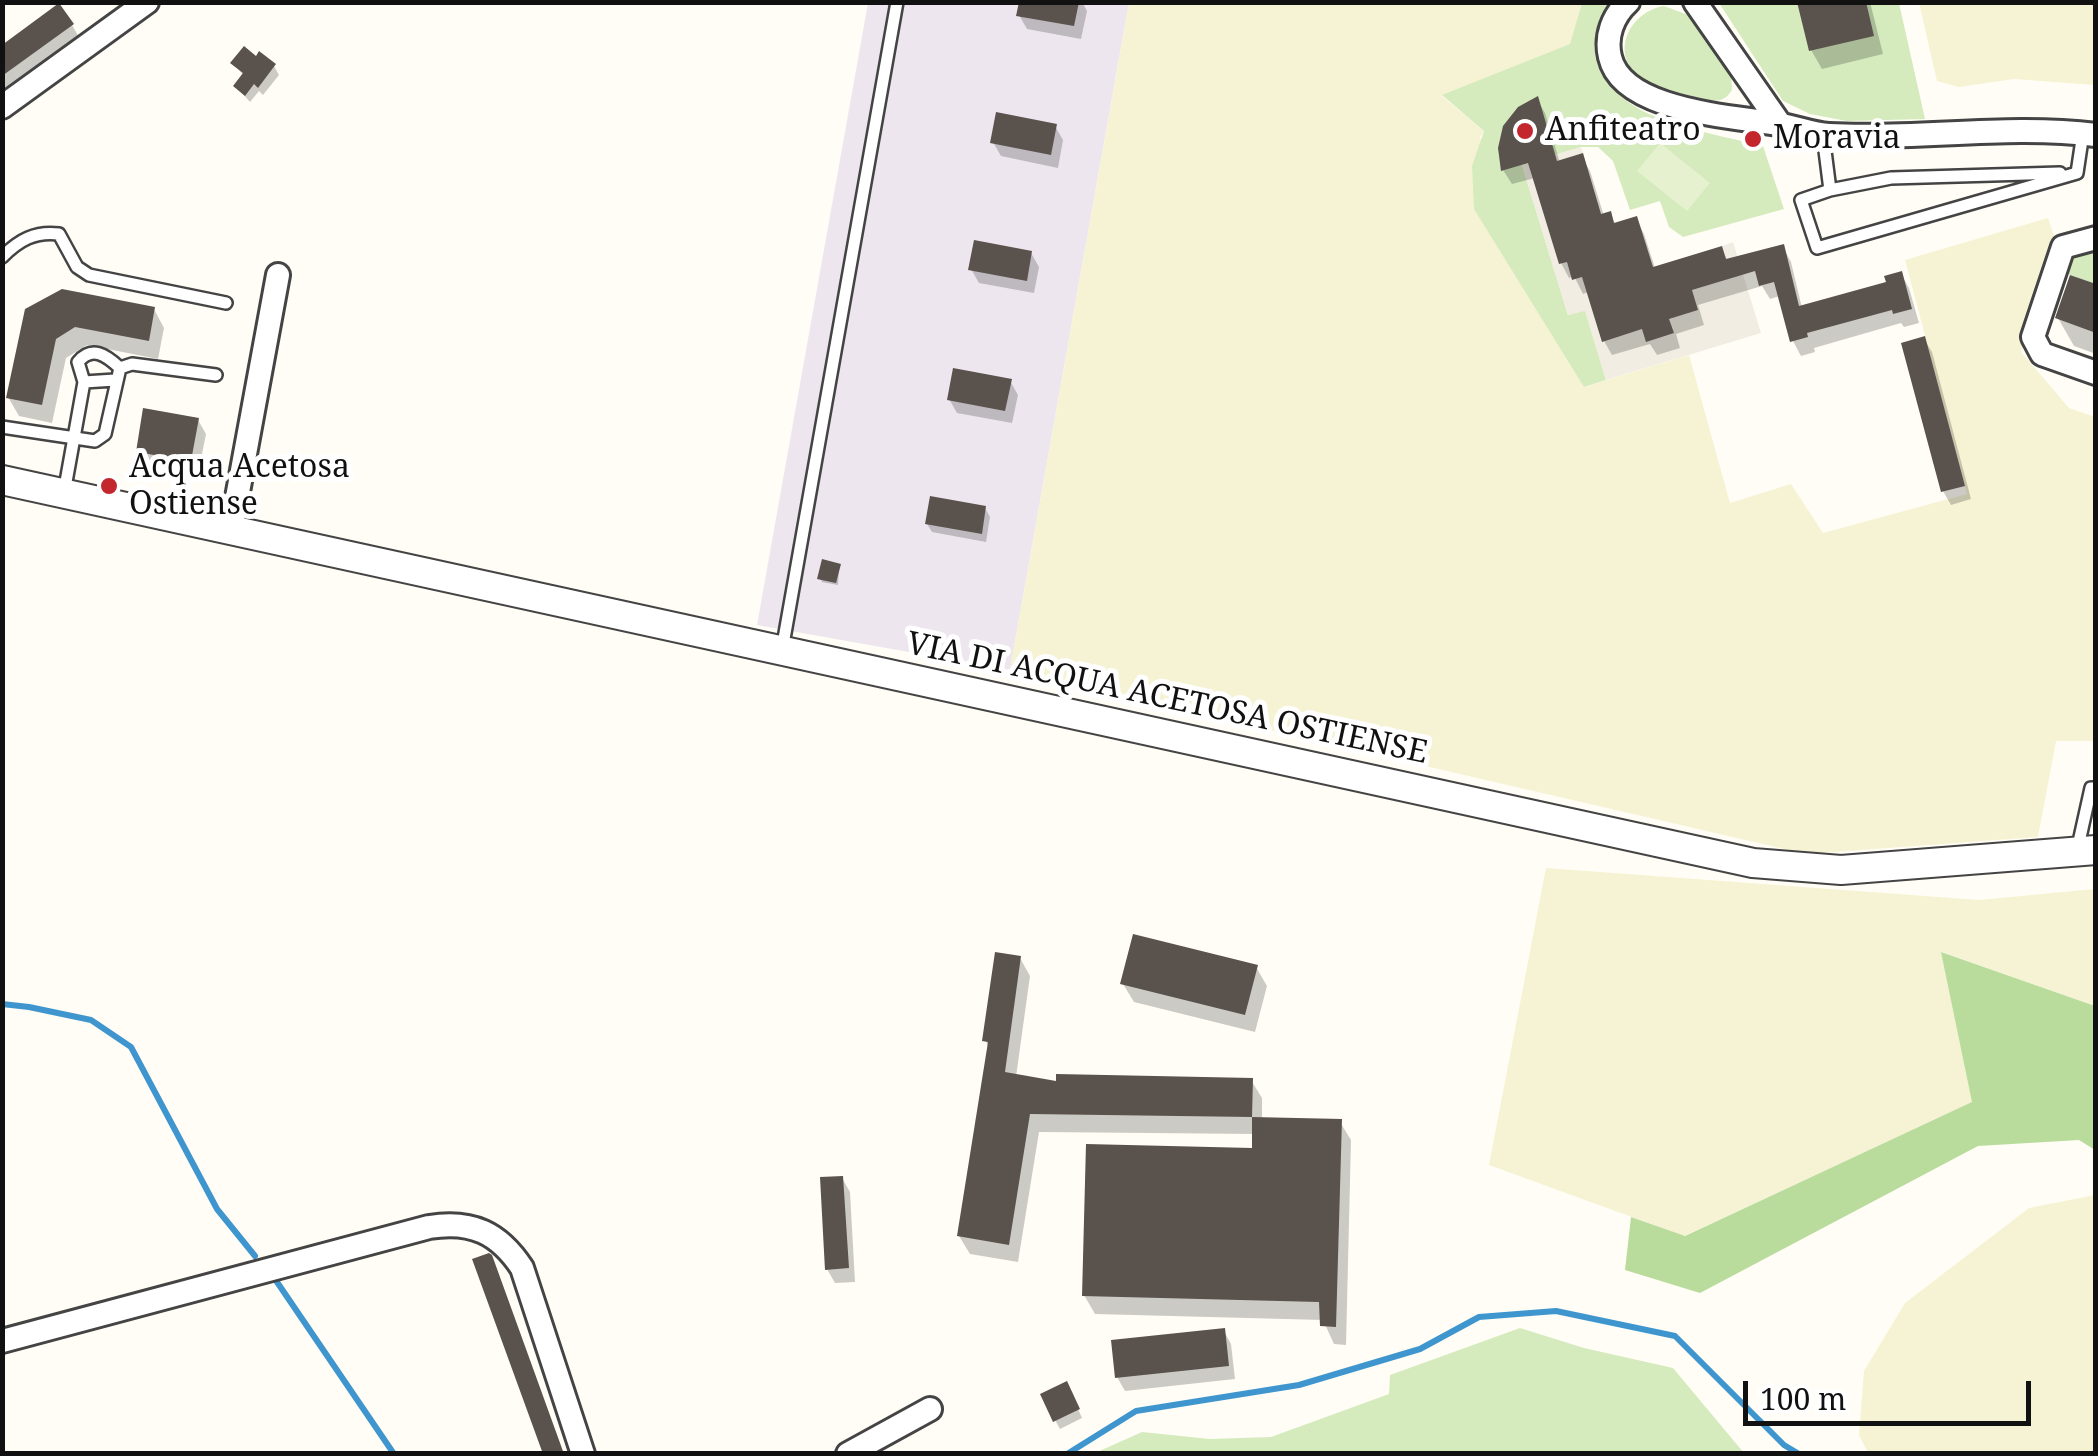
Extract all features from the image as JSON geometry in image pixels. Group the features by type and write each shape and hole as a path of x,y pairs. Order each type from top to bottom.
{"street":[{"path":"2,106 147,2"},
{"path":"1628,2 1616,16 1608,39 1611,63 1625,84 1646,96 1716,116 1823,134 2089,134"},
{"path":"1696,2 1780,124"},
{"path":"2096,238 2063,247 2034,337 2042,354 2096,374"},
{"path":"231,530 278,275"},
{"name":"VIA DI ACQUA ACETOSA OSTIENSE","path":"2,480 1753,864 1841,870 2086,851"},
{"path":"2,1341 429,1227 451,1223 473,1226 494,1235 522,1268 583,1454"},
{"path":"848,1454 930,1409"}],"lane":[{"path":"782,650 897,2"},
{"path":"1823,134 1830,190"},
{"path":"2077,173 2089,134"},
{"path":"2077,173 1817,248 1801,200 1891,178 2077,173"},
{"path":"2,257 14,244 41,232 58,234 77,267 88,276 226,303"},
{"path":"64,493 84,382 78,362 93,352 102,354 118,374"},
{"path":"84,382 118,374 132,364 216,375"},
{"path":"2,427 94,442 105,434 118,374"},
{"path":"2086,851 2091,788 2096,788"}],"shaded area":[{"path":"868,3 1129,3 1010,670 757,625"},
{"path":"1129,3 1582,3 1571,44 1442,96 1484,131 1480,138 1584,387 1689,355 1730,503 1791,484 1823,533 1967,494 1905,260 2048,218 2057,245 2021,352 2069,408 2095,417 2096,741 2056,741 2038,837 1806,854 1010,670"},
{"path":"1919,3 2095,3 2095,85 2014,79 1959,87 1937,81"},
{"path":"1581,147 1583,153 1530,170 1559,263 1567,262 1572,280 1618,266 1602,341 1642,329 1673,333 1669,319 1698,310 1692,290 1732,278 1722,246 1733,242 1761,333 1606,380 1585,311 1568,315 1522,165"},
{"path":"1546,868 1979,900 2095,889 2095,1006 1942,952 1973,1102 1684,1236 1489,1165"},
{"path":"2095,1195 2095,1453 1868,1453 1859,1435 1864,1371 1905,1303 2029,1208"}],"green space":[{"path":"1582,3 1612,3 1607,10 1605,58 1615,89 1630,103 1673,123 1763,146 1784,209 1683,237 1669,227 1660,201 1630,210 1613,161 1598,147 1581,147 1522,165 1568,315 1585,310 1606,380 1584,387 1474,209 1472,166 1484,131 1442,95 1570,44"},
{"path":"1719,3 1899,3 1925,119 1847,121 1810,114 1783,101"},
{"path":"1664,6 1691,16 1731,74 1732,90 1726,97 1713,100 1678,92 1638,76 1629,66 1625,55 1628,33 1642,15"},
{"path":"1660,143 1710,183 1687,211 1637,171"},
{"path":"2095,245 2095,284 2065,273 2072,251"},
{"path":"1941,952 2095,1006 2095,1150 2079,1140 1978,1146 1700,1293 1625,1270 1631,1217 1685,1236 1972,1102"},
{"path":"1520,1328 1584,1348 1673,1368 1744,1453 1095,1453 1142,1432 1210,1439 1271,1437 1389,1394 1390,1375"}],"building":[{"path":"1019,2 1079,2 1074,26 1016,16"},
{"path":"1797,2 1866,2 1874,36 1809,51"},
{"path":"59,3 74,24 2,76 2,45"},
{"path":"244,46 276,64 258,88 254,84 245,96 233,86 243,73 230,63"},
{"path":"1538,96 1557,161 1583,153 1601,214 1611,211 1614,223 1637,216 1653,267 1722,246 1726,259 1784,244 1799,306 1886,282 1884,276 1902,271 1912,309 1893,314 1892,310 1807,333 1808,337 1790,342 1774,282 1759,286 1755,271 1692,290 1698,310 1669,319 1674,333 1646,342 1642,329 1602,342 1582,277 1572,280 1567,262 1559,264 1528,163 1501,171 1498,148 1503,126 1518,107"},
{"path":"996,112 1057,124 1051,155 990,143"},
{"path":"974,240 1032,251 1027,281 968,270"},
{"path":"2070,275 2096,284 2096,333 2055,318"},
{"path":"62,289 155,307 149,341 75,327 56,339 42,405 6,398 25,309"},
{"path":"1925,336 1965,486 1941,492 1901,343"},
{"path":"953,368 1012,379 1005,411 947,400"},
{"path":"143,408 199,418 191,461 136,452"},
{"path":"930,496 986,506 982,534 925,524"},
{"path":"822,559 841,564 836,583 817,579"},
{"path":"1133,934 1258,965 1245,1015 1120,984"},
{"path":"995,952 1021,956 1005,1072 1056,1081 1056,1074 1253,1078 1252,1117 1030,1114 1009,1245 957,1236 988,1042 982,1041"},
{"path":"1252,1117 1342,1119 1336,1327 1320,1326 1319,1302 1082,1296 1086,1144 1252,1148"},
{"path":"843,1176 849,1268 825,1270 820,1177"},
{"path":"489,1253 564,1454 543,1454 472,1259"},
{"path":"1225,1328 1229,1366 1115,1378 1111,1340"},
{"path":"1067,1381 1080,1409 1053,1422 1040,1394"}],"waterway":[{"path":"2,1004 91,1020 131,1047 217,1209 255,1256"},
{"path":"277,1282 394,1454"},
{"path":"1067,1454 1136,1411 1299,1385 1420,1349 1479,1317 1556,1311 1675,1336 1784,1445 1799,1454"}],"place":[{"name":"Anfiteatro","path":"1525,131"},
{"name":"Moravia","path":"1753,139"},
{"name":"Acqua Acetosa Ostiense","path":"109,486"}]}
